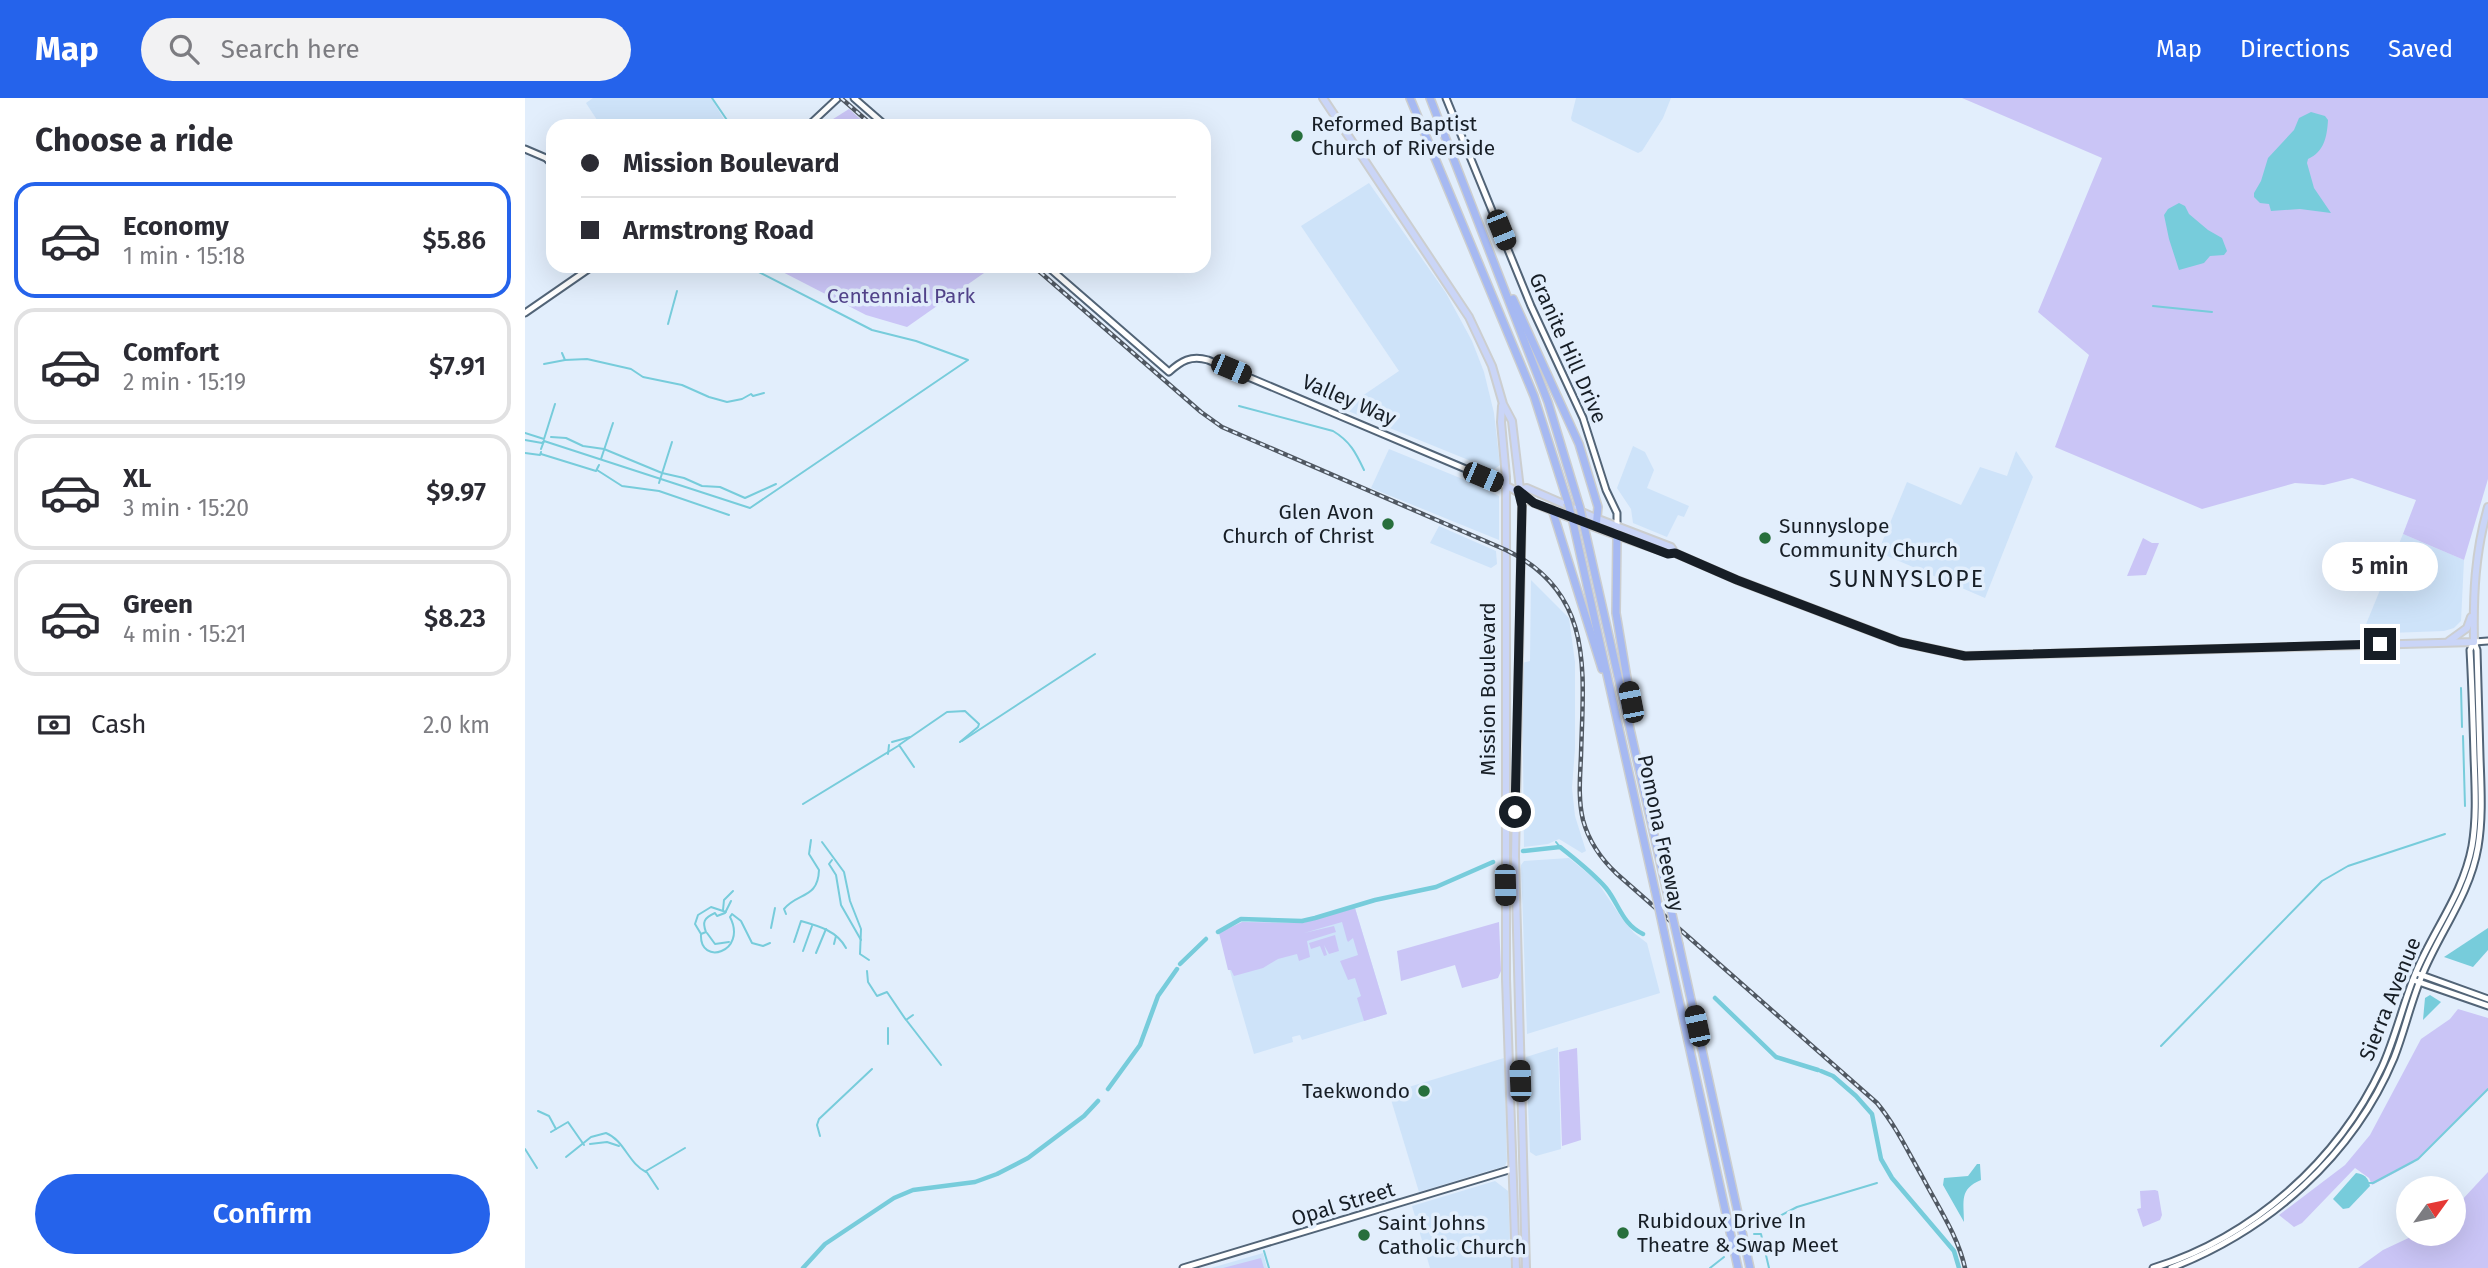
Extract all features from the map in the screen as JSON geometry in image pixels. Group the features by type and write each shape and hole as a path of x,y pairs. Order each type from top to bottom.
{"highway":[{"name":"Pomona Freeway","path":"1408,98 1418,115 1534,396 1568,503 1738,1268"},
{"name":"Pomona Freeway","path":"1430,98 1548,402 1580,508 1750,1268"},
{"path":"1495,261 1571,424 1598,507 1597,523"},
{"path":"1552,509 1619,724"},
{"path":"1617,531 1616,612 1631,702 1630,726"}],"main road":[{"name":"Mission Boulevard","path":"1323,98 1469,317 1492,366 1503,404 1512,421 1518,490 1522,506 1515,856 1526,1268"},
{"name":"Mission Boulevard","path":"1503,404 1500,422 1506,486 1505,856 1516,1268"},
{"name":"Valley Way","path":"1506,486 1518,490 1526,499 1597,523 1668,554 1675,553 1737,580 1900,642 1965,656 2474,642"},
{"name":"Valley Way","path":"1518,490 1527,488 1597,523"},
{"name":"Sierra Avenue","path":"2474,642 2475,570 2488,507"},
{"path":"2447,642 2467,628 2473,611"},
{"path":"1505,856 1515,856"}],"street":[{"path":"816,119 838,98"},
{"path":"854,98 878,119"},
{"name":"Granite Hill Drive","path":"1446,98 1531,306 1583,418 1606,490 1616,509 1617,531"},
{"path":"525,149 546,158"},
{"path":"525,313 583,273"},
{"name":"Valley Way","path":"1055,273 1169,372 1180,362 1190,358 1208,360 1506,486"},
{"path":"2474,642 2488,641"},
{"name":"Sierra Avenue","path":"2153,1268 2216,1242 2259,1214 2299,1182 2319,1161 2367,1098 2389,1052 2418,977 2451,908 2471,850 2475,809 2470,650 2474,642"},
{"path":"2418,977 2488,999"},
{"path":"2418,977 2488,1006"},
{"name":"Sierra Avenue","path":"2171,1268 2226,1244 2279,1208 2329,1159 2356,1126 2377,1092 2393,1059 2418,977"},
{"name":"Opal Street","path":"1183,1268 1513,1169"}],"shaded area":[{"path":"593,98 711,98 724,119 596,119 586,103"},
{"path":"1576,98 1671,98 1663,118 1638,153 1572,121"},
{"path":"1369,183 1446,293 1472,341 1484,372 1494,413 1500,465 1493,470 1343,409 1399,371 1301,226"},
{"path":"1633,446 1645,452 1654,470 1647,488 1689,506 1684,517 1678,515 1667,537 1633,523 1631,509 1617,488"},
{"path":"1389,449 1499,496 1499,540 1371,488"},
{"path":"2016,451 2033,477 1985,598 1878,552 1907,482 1961,505 1980,467 2007,476"},
{"path":"1439,526 1496,551 1497,564 1491,568 1430,543"},
{"path":"2403,534 2464,560 2461,621 2454,628 2444,631 2362,634"},
{"path":"1531,580 1569,618 1575,662 1572,788 1575,816 1586,851 1582,853 1559,839 1548,844 1524,847 1522,663 1530,661"},
{"path":"1569,858 1596,880 1621,917 1634,933 1647,943 1660,993 1527,1034 1521,865 1524,861"},
{"path":"1355,908 1387,1014 1302,1040 1300,1035 1292,1037 1293,1042 1254,1054 1219,933 1242,922 1303,923"},
{"path":"1558,1047 1561,1149 1536,1156 1530,1152 1526,1057"},
{"path":"1504,1058 1505,1166 1419,1192 1389,1093"},
{"path":"1495,1181 1508,1191 1511,1268 1430,1268 1412,1206"},
{"path":"1263,1253 1267,1268 1211,1268"}],"green space":[{"path":"1962,98 2488,98 2488,479 2464,560 2403,534 2416,500 2352,478 2324,485 2295,483 2202,509 2055,447 2089,355 2038,312 2102,158"},
{"path":"849,109 860,119 833,119"},
{"name":"Centennial Park","path":"785,273 984,273 907,327 866,315"},
{"path":"2143,538 2159,543 2146,575 2127,576"},
{"path":"1355,908 1387,1014 1364,1021 1357,998 1361,996 1355,978 1348,980 1340,961 1358,955 1353,938 1348,942 1347,940 1342,922 1304,933 1334,926 1336,932 1307,941 1310,957 1299,961 1297,954 1234,976 1231,970 1228,970 1219,933 1242,922 1303,923"},
{"path":"1499,922 1501,971 1498,978 1462,988 1455,965 1401,981 1397,951"},
{"path":"1335,935 1339,951 1329,954 1324,945 1327,955 1324,956 1320,946 1311,949 1309,943"},
{"path":"2458,1009 2488,1018 2488,1090 2413,1163 2372,1185 2369,1178 2355,1168 2302,1223 2294,1227 2279,1215 2345,1165 2370,1135 2421,1039 2450,1019"},
{"path":"1577,1048 1581,1140 1562,1146 1559,1052"},
{"path":"2488,1172 2488,1268 2358,1268 2396,1244 2396,1246 2466,1246 2466,1196"},
{"path":"2140,1191 2158,1191 2162,1215 2160,1220 2143,1227 2137,1209 2141,1208"},
{"path":"1261,1258 1264,1268 1223,1268"}],"water":[{"path":"2311,112 2325,116 2328,120 2324,143 2307,163 2314,188 2331,213 2300,209 2271,211 2269,204 2260,203 2254,197 2268,158 2294,130 2299,118"},
{"path":"2179,203 2208,230 2222,238 2227,251 2224,255 2210,256 2204,263 2179,270 2164,215 2168,209"},
{"path":"2488,928 2488,950 2473,967 2444,957"},
{"path":"2430,995 2441,1002 2423,1020 2425,998"},
{"path":"1977,1164 1980,1164 1981,1180 1969,1187 1964,1196 1964,1222 1943,1185 1944,1178 1968,1176"},
{"path":"2356,1173 2365,1176 2370,1186 2349,1208 2343,1209 2333,1199"}],"waterway":[{"path":"712,98 726,119"},
{"path":"541,449 544,441 750,508 968,360 916,341 872,330 761,273"},
{"path":"668,324 677,291"},
{"path":"2153,306 2212,312"},
{"path":"544,364 565,360 562,353"},
{"path":"565,360 587,359 631,369 643,377 682,385 727,402 751,394 753,396 764,393"},
{"path":"525,433 544,439 555,404"},
{"path":"1239,406 1333,431 1352,448 1364,470"},
{"path":"601,459 613,423"},
{"path":"551,437 566,438 583,446 604,449 662,473 702,486 720,487 745,498 776,484"},
{"path":"525,440 542,443 544,441"},
{"path":"659,483 672,442"},
{"path":"525,453 540,455 541,452"},
{"path":"541,454 596,471 599,465"},
{"path":"597,470 622,486 659,491 729,515"},
{"path":"962,741 1095,654"},
{"path":"2461,688 2462,727"},
{"path":"914,767 899,745 947,712 965,711 979,724 960,742"},
{"path":"2463,736 2465,806"},
{"path":"892,742 910,737"},
{"path":"888,754 889,745"},
{"path":"803,804 898,746"},
{"path":"2161,1046 2322,881 2348,866 2445,834"},
{"path":"786,914 784,909 811,891 818,879 819,870 809,854 811,840"},
{"path":"822,842 844,872 850,901 861,929 860,954 869,960"},
{"path":"1556,842 1560,847"},
{"path":"1523,851 1560,847 1601,882 1625,919 1643,934"},
{"path":"832,860 829,864 836,875 841,905 861,940"},
{"path":"1218,932 1241,919 1302,921 1315,918 1375,900 1436,887 1493,862"},
{"path":"723,910 724,900 733,891"},
{"path":"726,912 711,907 698,915 695,924 701,934 706,932 706,919 715,913 717,916 725,913 731,901"},
{"path":"771,928 775,908"},
{"path":"701,934 702,944 707,950 721,951 733,939 734,929 730,917 732,914 741,921 752,943 763,946 770,943"},
{"path":"794,942 801,921 833,933 846,948"},
{"path":"803,951 812,926"},
{"path":"816,953 826,929"},
{"path":"707,933 715,944 729,942"},
{"path":"834,944 836,936"},
{"path":"1180,964 1206,939"},
{"path":"1108,1089 1140,1045 1158,996 1177,969"},
{"path":"867,971 868,982 877,996 887,992 906,1020 913,1015"},
{"path":"1715,998 1776,1057 1818,1070"},
{"path":"907,1021 941,1065"},
{"path":"888,1028 888,1044"},
{"path":"820,1136 817,1125 819,1119 872,1069"},
{"path":"1821,1071 1833,1076 1872,1114 1881,1159 1892,1178 1954,1251 1959,1268"},
{"path":"2368,1183 2373,1183 2418,1159 2488,1089"},
{"path":"803,1268 825,1244 894,1198 913,1190 975,1182 997,1174 1028,1158 1084,1116 1098,1101"},
{"path":"538,1111 549,1116 556,1129"},
{"path":"551,1132 568,1122 584,1145"},
{"path":"566,1157 591,1137 606,1133 646,1172"},
{"path":"590,1144 607,1142 619,1146"},
{"path":"658,1189 646,1171 685,1148"},
{"path":"525,1149 537,1168"},
{"path":"1772,1220 1797,1207 1877,1183"},
{"path":"1754,1234 1761,1234 1769,1268"},
{"path":"1264,1251 1269,1268"},
{"path":"1710,1268 1724,1257"}],"railway":[{"path":"841,98 865,119"},
{"path":"1041,273 1201,412 1222,427 1506,550 1535,568 1556,589 1570,612 1578,638 1583,695 1580,804 1583,820 1596,850 1617,874 1877,1103 1902,1139 1947,1222 1965,1268"}],"place":[{"name":"Reformed Baptist Church of Riverside","path":"1297,136"},
{"name":"Glen Avon Church of Christ","path":"1388,524"},
{"name":"Sunnyslope Community Church","path":"1765,538"},
{"name":"Taekwondo","path":"1424,1091"},
{"name":"Rubidoux Drive In Theatre & Swap Meet","path":"1623,1233"},
{"name":"Saint Johns Catholic Church","path":"1364,1235"}],"district":[{"name":"SUNNYSLOPE","path":"1907,579"}],"route":[{"path":"1515,812 1522,506 1518,490 1534,503 1616,536 1668,554 1675,553 1737,580 1900,642 1965,656 2380,644"}]}
